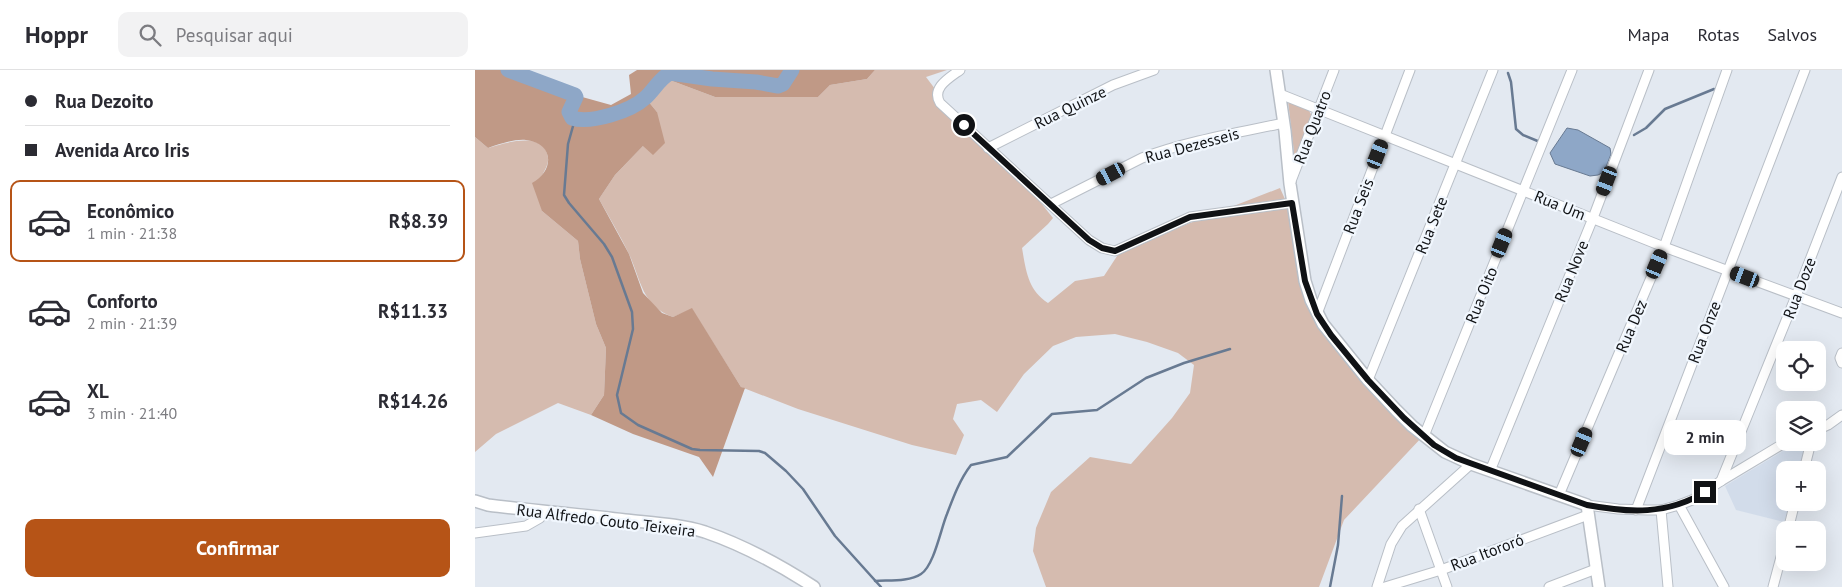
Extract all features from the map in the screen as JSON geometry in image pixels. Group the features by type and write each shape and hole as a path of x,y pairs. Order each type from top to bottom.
{"street":[{"path":"960,70 940,85 937,96 939,103 1089,240 1102,248 1115,251 1190,217 1292,203"},
{"name":"Rua Quinze","path":"988,148 1120,82 1154,70"},
{"path":"1276,70 1292,203 1305,281 1317,314 1331,335 1368,380 1404,418 1445,452 1471,464 1559,495 1587,510 1661,510 1692,500 1721,480 1776,448"},
{"name":"Rua Quatro","path":"1290,184 1334,70"},
{"name":"Rua Seis","path":"1317,314 1410,70"},
{"name":"Rua Sete","path":"1368,380 1493,70"},
{"name":"Rua Oito","path":"1424,436 1572,70"},
{"name":"Rua Nove","path":"1490,471 1593,218 1649,70"},
{"name":"Rua Dez","path":"1559,495 1664,247 1727,70"},
{"name":"Rua Onze","path":"1636,510 1805,70"},
{"name":"Rua Um","path":"1280,94 1664,247 1842,313"},
{"name":"Rua Dezesseis","path":"1051,204 1141,158 1182,145 1283,123"},
{"name":"Rua Doze","path":"1721,480 1842,177"},
{"path":"1842,353 1840,358 1842,363"},
{"path":"1826,426 1842,415"},
{"path":"1377,587 1385,559 1395,536 1419,509 1471,464"},
{"name":"Rua Alfredo Couto Teixeira","path":"475,501 488,505 543,512 664,524 704,532 751,551 814,587"},
{"path":"1679,505 1724,587"},
{"path":"1419,509 1447,587"},
{"path":"1587,510 1599,587"},
{"name":"Rua Itororó","path":"1385,587 1441,570 1587,510"},
{"path":"1661,510 1668,587"},
{"path":"475,533 526,526 539,518 543,512"},
{"path":"1549,587 1596,569"},
{"path":"1773,587 1777,571"}],"shaded area":[{"path":"475,70 514,70 557,90 611,105 631,94 629,75 637,70 875,70 867,79 830,85 818,97 715,97 667,79 648,101 657,112 665,143 653,155 643,146 615,175 599,199 629,254 643,293 662,313 673,317 692,308 741,387 745,388 713,477 699,457 633,434 591,415 604,395 606,348 596,324 580,259 578,241 542,211 532,183 544,172 547,165 548,158 542,146 535,142 521,140 488,148 475,137"},
{"path":"875,70 947,70 926,77 966,130 997,148 1053,218 1022,248 1032,286 1041,298 1048,303 1075,281 1104,276 1121,250 1280,188 1288,206 1317,314 1423,436 1344,520 1319,587 1046,587 1033,551 1036,528 1051,492 1090,457 1131,464 1172,418 1190,393 1194,365 1178,353 1147,342 1115,334 1076,337 1053,346 1024,374 997,412 981,400 957,404 953,419 964,435 956,455 912,445 798,409 741,387 692,309 673,317 655,306 644,291 626,247 599,199 615,175 643,146 657,112 648,101 667,79 715,97 818,97 830,85 867,79"},
{"path":"1288,101 1308,109 1312,116 1295,161"},
{"path":"475,137 488,148 513,142 532,141 540,144 545,149 548,161 541,180 542,211 578,241 580,259 596,324 606,348 604,395 591,415 558,403 496,434 475,452"},
{"path":"1783,451 1804,451 1802,461 1776,461 1776,511 1787,511 1784,521 1736,510 1725,486"}],"water":[{"path":"1567,128 1578,130 1610,148 1611,154 1604,172 1590,176 1555,164 1550,153"}],"waterway":[{"path":"508,70 575,95 576,97 569,112 572,118 580,119 600,118 621,112 639,103 670,73 778,86 783,84 792,70"},
{"path":"1508,73 1511,82 1516,129 1523,135 1540,142"},
{"path":"1634,135 1646,128 1665,109 1714,89"},
{"path":"575,119 568,144 564,195 604,244 612,257 632,312 633,329 617,395 621,413 638,425 692,449 759,451 765,453 803,489 835,536 881,587"},
{"path":"875,581 916,577 926,570 954,495 963,476 971,465 1007,457 1052,414 1097,410 1146,378 1184,363 1230,349"},
{"path":"1330,587 1338,545 1342,496"}],"route":[{"path":"964,125 1089,240 1102,248 1115,251 1190,217 1292,203 1305,281 1311,300 1323,324 1368,380 1404,418 1434,445 1456,458 1600,508 1661,510 1692,500 1705,492"}]}
